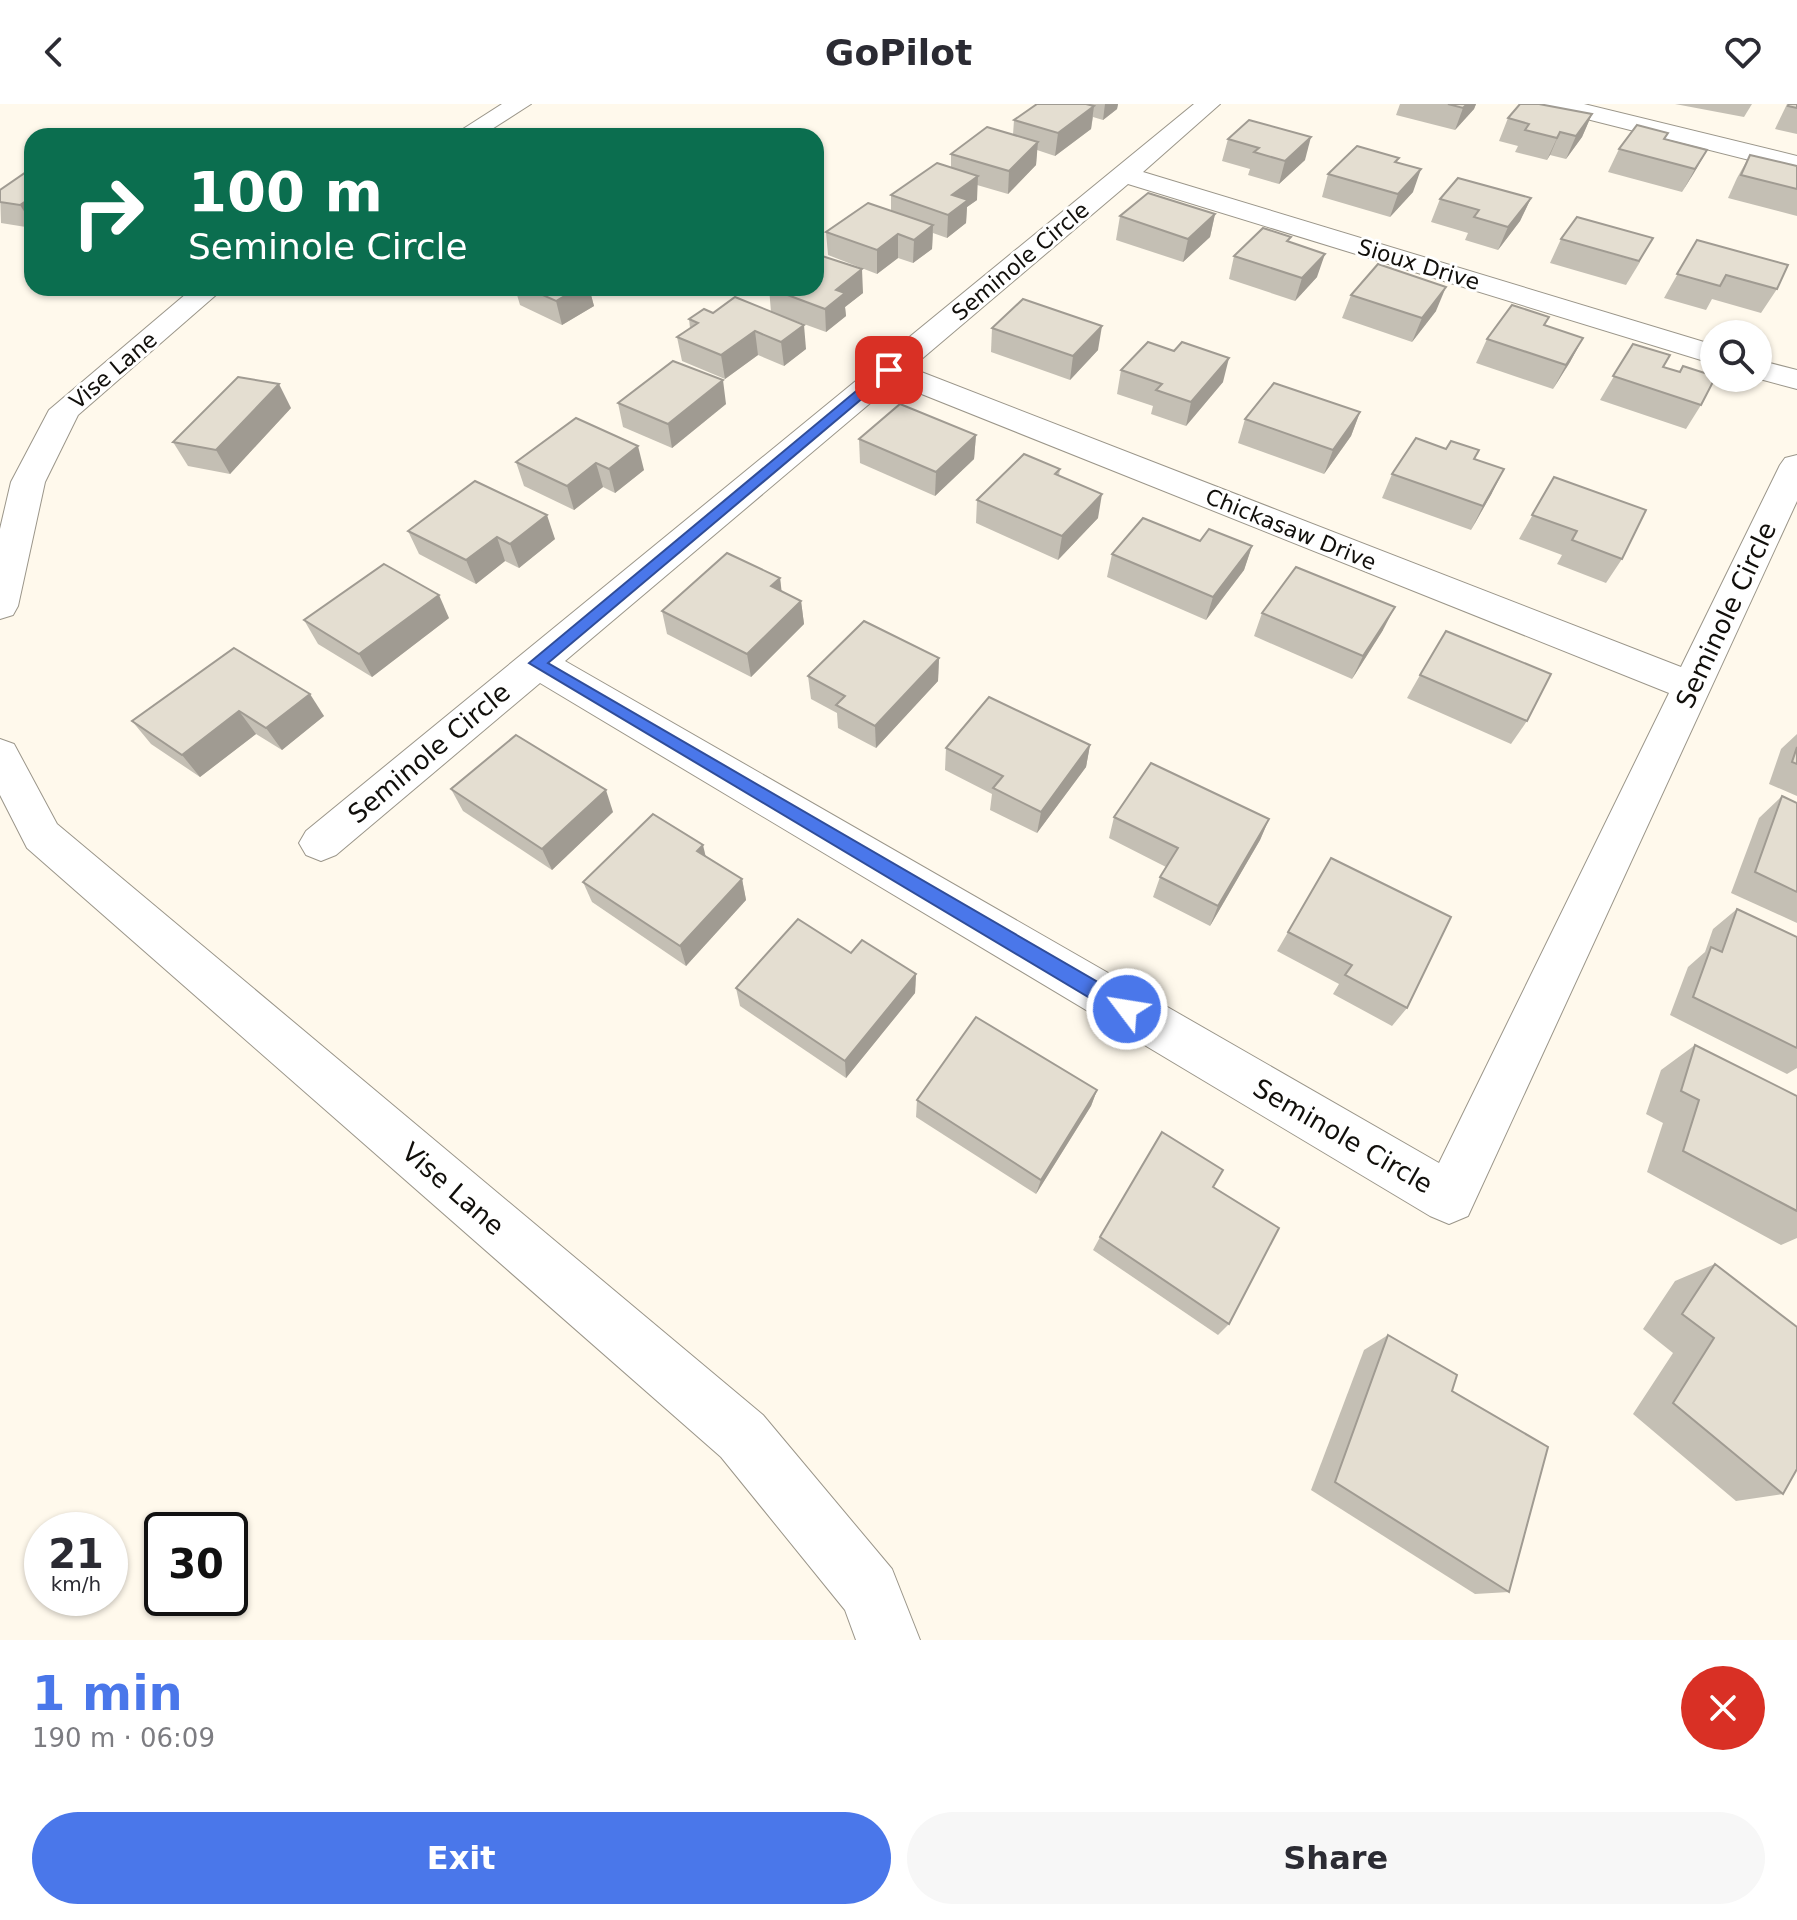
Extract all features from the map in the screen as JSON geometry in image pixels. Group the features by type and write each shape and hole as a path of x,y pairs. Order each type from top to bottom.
{"street":[{"path":"478,128 519,104"},
{"name":"Seminole Circle","path":"321,843 1208,104"},
{"path":"1555,104 1797,164"},
{"name":"Sioux Drive","path":"1124,174 1700,351"},
{"name":"Vise Lane","path":"0,606 28,482 65,410 200,296"},
{"name":"Chickasaw Drive","path":"889,370 1692,687"},
{"path":"1772,373 1797,380"},
{"name":"Seminole Circle","path":"537,663 1449,1198 1797,465"},
{"name":"Vise Lane","path":"0,755 42,836 742,1436 870,1591 888,1640"}],"building":[{"path":"1037,104 1094,106 1058,133 1014,120"},
{"path":"1520,104 1539,104 1592,114 1576,136 1560,132 1557,138 1525,130 1529,124 1508,118"},
{"path":"1249,120 1311,137 1285,161 1254,152 1259,148 1228,139"},
{"path":"1637,125 1668,133 1664,139 1707,150 1695,169 1619,149"},
{"path":"987,127 1038,142 1009,171 951,154"},
{"path":"1357,146 1399,158 1395,162 1421,169 1398,194 1328,174"},
{"path":"1750,155 1797,166 1797,189 1741,175"},
{"path":"937,163 978,176 952,195 968,200 948,215 891,195"},
{"path":"24,174 24,202 20,205 0,202 0,190"},
{"path":"1458,178 1531,198 1508,227 1474,217 1479,210 1440,199"},
{"path":"1148,193 1215,214 1188,239 1120,216"},
{"path":"868,203 933,225 914,240 898,234 877,250 826,232"},
{"path":"1577,217 1653,238 1639,261 1561,239"},
{"path":"1263,228 1291,237 1287,241 1325,254 1302,278 1234,256"},
{"path":"1697,240 1788,265 1777,289 1726,275 1720,286 1677,274"},
{"path":"824,257 862,269 836,290 845,293 825,309 790,296 824,296"},
{"path":"1378,264 1446,287 1422,318 1351,295"},
{"path":"545,296 564,296 556,301"},
{"path":"735,297 804,325 781,342 755,331 721,355 677,337 698,323 689,319 704,309 713,313"},
{"path":"1023,299 1102,326 1073,356 992,328"},
{"path":"1512,305 1549,317 1544,325 1583,338 1566,365 1487,339"},
{"path":"1148,342 1174,351 1182,342 1229,358 1191,402 1156,390 1162,384 1121,370"},
{"path":"1633,344 1670,355 1663,367 1680,372 1683,366 1700,371 1700,392 1708,392 1701,405 1613,376"},
{"path":"673,361 723,380 668,424 618,403"},
{"path":"238,377 279,384 216,450 173,442"},
{"path":"1274,383 1360,412 1333,450 1245,419"},
{"path":"900,404 976,435 936,472 859,439"},
{"path":"576,418 638,446 609,469 596,463 567,486 516,462"},
{"path":"1416,438 1446,449 1451,441 1479,450 1474,459 1504,469 1483,506 1392,474"},
{"path":"1024,454 1060,469 1055,474 1102,494 1062,536 977,500"},
{"path":"1554,477 1646,510 1622,559 1572,540 1577,531 1532,515"},
{"path":"475,481 547,515 510,544 497,537 466,560 408,531"},
{"path":"1143,518 1200,541 1209,529 1252,546 1213,597 1112,554"},
{"path":"727,553 780,578 771,586 801,601 747,654 662,611"},
{"path":"384,564 439,595 359,654 304,620"},
{"path":"1296,567 1395,607 1363,656 1262,613"},
{"path":"864,621 939,658 875,726 836,705 845,696 808,676"},
{"path":"1446,631 1551,674 1527,721 1420,675"},
{"path":"234,648 310,694 266,728 239,711 182,755 132,721"},
{"path":"989,697 1090,745 1041,812 993,788 1003,776 946,748"},
{"path":"516,735 606,790 542,849 451,789"},
{"path":"1797,747 1797,764 1792,762"},
{"path":"1151,763 1269,819 1218,906 1160,877 1178,848 1114,817"},
{"path":"1782,796 1797,803 1797,892 1755,872"},
{"path":"653,814 703,845 697,851 742,879 680,946 583,882"},
{"path":"1331,858 1451,917 1407,1008 1345,975 1352,965 1288,932"},
{"path":"1737,909 1797,937 1797,1048 1693,997 1711,947 1722,952"},
{"path":"798,919 851,953 862,940 916,974 845,1061 736,988"},
{"path":"976,1017 1097,1090 1041,1180 917,1100"},
{"path":"1695,1045 1797,1096 1797,1211 1683,1151 1699,1100 1681,1091"},
{"path":"1162,1132 1223,1170 1213,1187 1279,1228 1229,1324 1100,1237"},
{"path":"1715,1264 1797,1327 1797,1469 1783,1494 1673,1403 1714,1338 1682,1314"},
{"path":"1388,1335 1457,1375 1452,1391 1548,1447 1509,1592 1335,1482"}],"route":[{"path":"889,370 537,663 1127,1009"}]}
